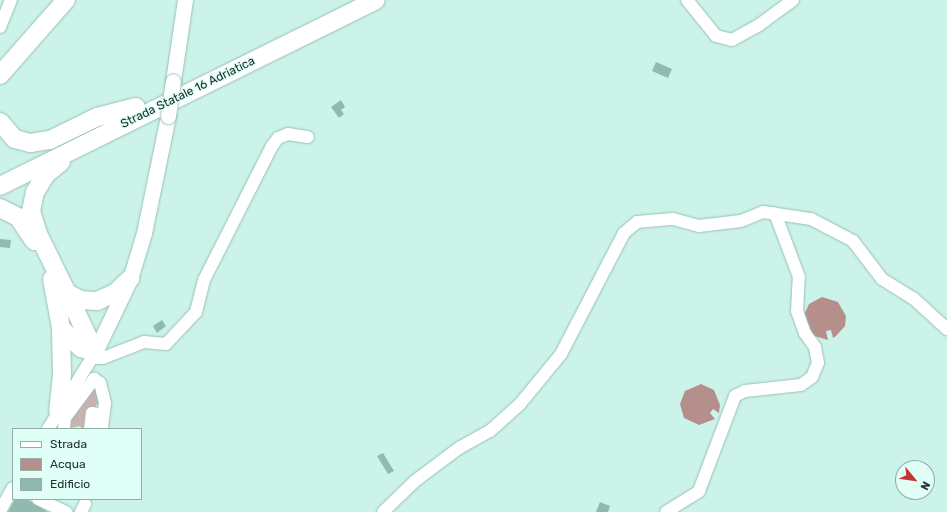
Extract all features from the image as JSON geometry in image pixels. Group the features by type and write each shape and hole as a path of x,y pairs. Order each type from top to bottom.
{"highway":[{"path":"49,19 52,0"},
{"path":"0,75 66,0"},
{"name":"Strada Statale 16 Adriatica","path":"0,174 352,0"},
{"name":"Strada Statale 16 Adriatica","path":"0,186 376,0"},
{"path":"0,122 15,139 30,144 50,140 97,117 136,107"},
{"path":"77,148 46,174 35,192 31,211 38,234 93,355"},
{"path":"0,208 18,217 32,236 53,280 60,328 62,375 58,411"},
{"path":"66,293 82,300 97,301 115,294 130,278"},
{"path":"60,328 81,348 93,355"}],"main road":[{"path":"93,355 130,278 156,188 186,0"}],"street":[{"path":"0,27 10,0"},
{"path":"687,0 716,36 732,40 759,25 793,0"},
{"path":"49,428 93,355 103,358 144,342 166,344 196,312 204,280 272,146 278,138 288,134 308,137"},
{"path":"383,512 415,481 459,448 490,431 520,404 568,343 579,314 629,226 637,222 673,219 699,226 742,221 753,213 775,212 811,219 838,230 853,241 882,279 914,298 947,329"},
{"path":"666,512 699,491 735,396 745,391 802,385 812,377 818,363 815,347 805,333 797,311 799,277 775,212"},
{"path":"64,428 65,418 94,379 100,383 105,403 102,415 102,428"},
{"path":"90,428 92,413 102,415"},
{"path":"0,512 12,490"},
{"path":"40,500 66,512"}],"shaded area":[{"path":"95,382 103,405 97,404 85,428 79,426 67,428 66,419"}],"water":[{"path":"822,297 838,302 846,316 845,326 836,336 833,338 831,330 826,331 828,340 811,335 803,317 809,304"},
{"path":"701,384 714,390 720,405 719,413 713,409 710,413 715,419 699,425 684,418 680,404 685,391"}],"building":[{"path":"656,62 672,69 668,78 652,71"},
{"path":"341,100 345,107 341,110 344,114 339,118 331,107"},
{"path":"0,239 11,240 10,248 0,247"},
{"path":"162,320 166,326 157,333 153,326"},
{"path":"383,453 394,471 388,474 377,456"},
{"path":"14,500 29,500 48,512 8,512"},
{"path":"600,502 610,506 608,512 596,512"}]}
